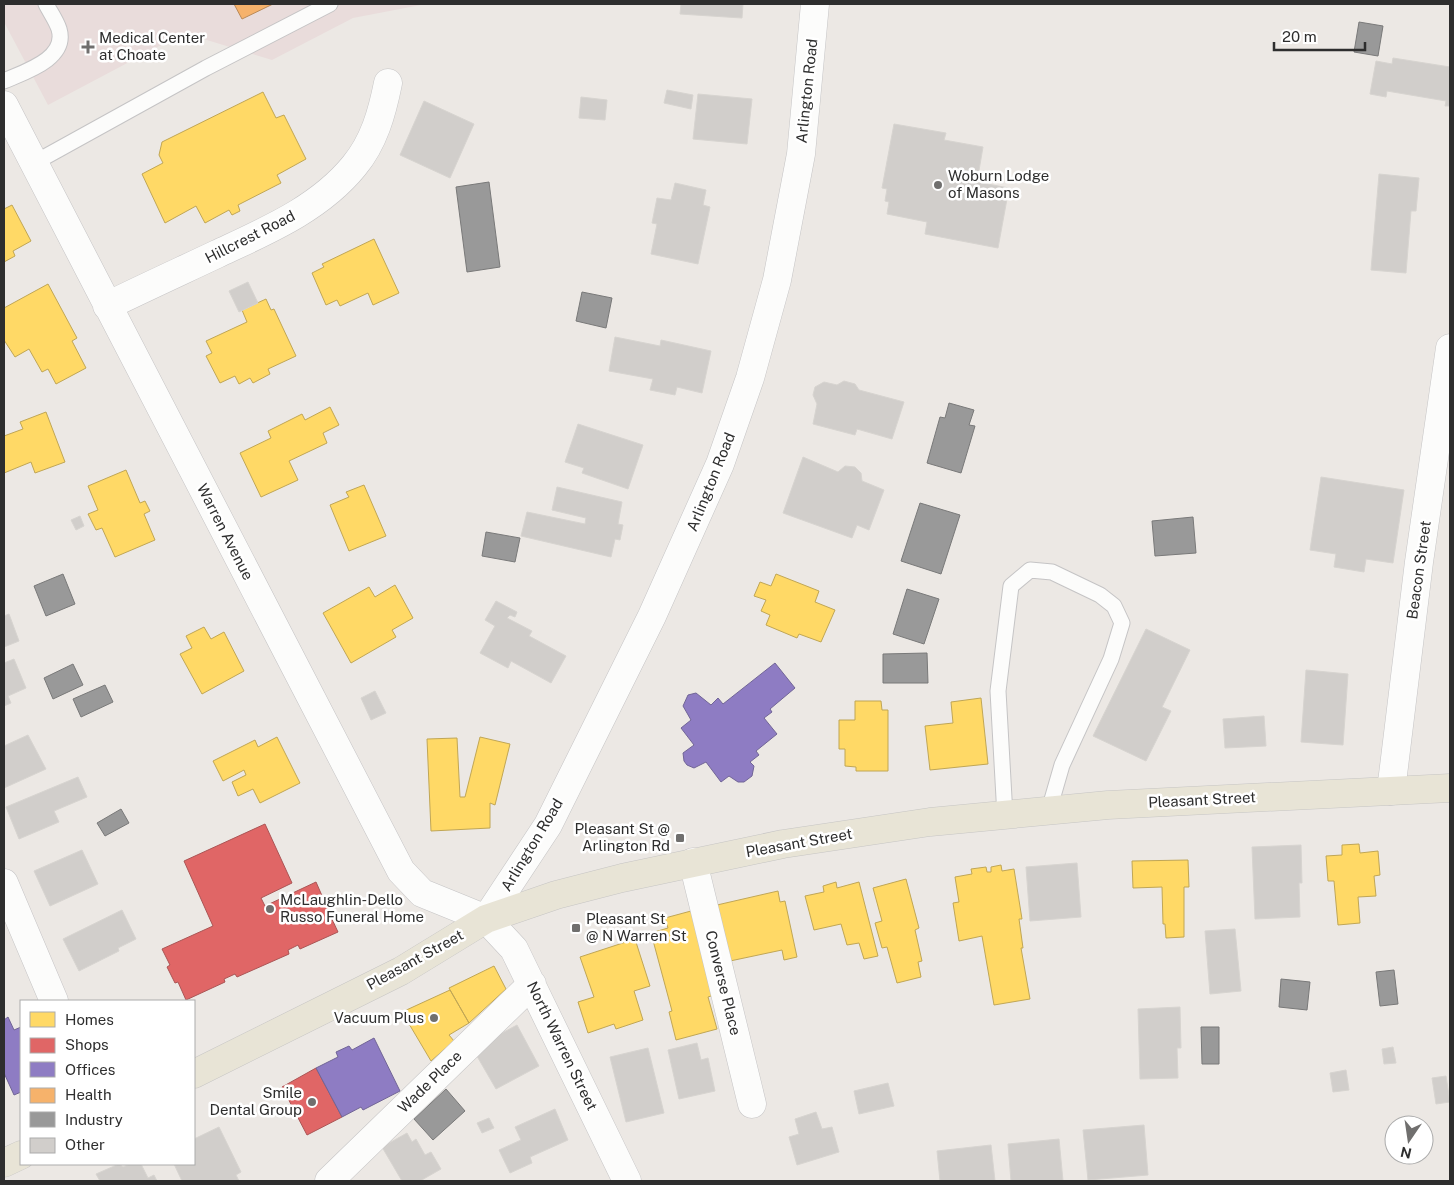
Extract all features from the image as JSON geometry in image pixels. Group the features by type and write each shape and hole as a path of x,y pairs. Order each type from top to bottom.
{"main road":[{"name":"Pleasant Street","path":"195,1074 401,971 486,919 572,890 694,862 842,834 930,822 1005,816 1049,810 1108,805 1450,788"},
{"path":"4,1163 20,1155"}],"street":[{"name":"Arlington Road","path":"486,919 548,825 656,608 723,455 765,328 781,260 801,154 815,4"},
{"name":"Hillcrest Road","path":"107,306 284,222 319,200 353,167 368,145 380,117 388,83"},
{"name":"Warren Avenue","path":"4,105 401,871 422,893 486,919"},
{"name":"Beacon Street","path":"1391,791 1419,562 1450,348"},
{"name":"Converse Place","path":"694,862 752,1104"},
{"path":"4,883 54,1000"},
{"name":"North Warren Street","path":"486,919 514,949 628,1181"},
{"name":"Wade Place","path":"329,1181 532,984"}],"lane":[{"path":"4,81 44,62 56,51 59,29 46,4"},
{"path":"34,163 206,68 330,4"},
{"path":"1005,816 998,691 1011,586 1030,570 1052,572 1100,595 1114,606 1122,624 1111,659 1062,765 1049,810"}],"shaded area":[{"name":"Medical Center at Choate","path":"4,4 426,4 353,18 272,60 184,33 48,105 4,22"}],"building: Homes":[{"path":"263,92 276,118 284,115 306,159 277,175 281,183 238,205 240,211 232,215 229,210 205,223 196,206 165,223 142,174 163,163 159,155 162,142"},
{"path":"12,205 31,241 13,251 15,256 4,262 4,209"},
{"path":"374,239 399,293 373,305 368,293 340,306 337,300 326,305 312,273 324,267 322,264"},
{"path":"48,284 77,338 72,341 86,368 56,384 48,369 42,372 29,349 15,357 4,340 4,308"},
{"path":"266,299 271,310 274,309 296,356 268,369 270,374 253,383 250,378 239,384 235,376 220,383 206,356 212,353 206,341 247,322 242,310"},
{"path":"330,407 339,425 323,433 327,443 289,461 298,480 261,497 240,453 271,438 268,431 302,414 305,420"},
{"path":"46,412 65,462 35,473 31,462 4,473 4,436 23,429 20,422"},
{"path":"126,470 140,503 145,501 150,511 144,514 155,540 115,557 102,528 96,530 88,514 98,510 88,486"},
{"path":"364,485 386,536 349,551 330,505 349,497 346,492"},
{"path":"776,574 819,591 815,602 835,610 821,642 799,634 797,638 766,625 770,615 761,611 766,600 754,596 760,582 771,586"},
{"path":"395,585 413,618 392,630 396,637 351,663 323,613 369,587 375,597"},
{"path":"204,627 211,639 224,632 244,671 202,694 180,654 192,648 186,636"},
{"path":"981,698 988,764 930,770 925,726 953,723 951,702"},
{"path":"855,701 881,701 882,710 888,710 888,771 856,771 856,767 845,766 845,749 839,749 839,720 855,720"},
{"path":"277,737 300,783 260,803 253,789 238,796 232,782 246,775 244,770 223,781 213,761 255,740 258,747"},
{"path":"480,737 510,744 495,805 490,803 490,828 431,831 427,739 457,738 460,797 465,797"},
{"path":"1359,844 1360,853 1378,851 1380,875 1374,876 1376,896 1358,897 1360,923 1338,925 1334,881 1328,881 1326,856 1342,855 1342,845"},
{"path":"1188,860 1189,887 1184,887 1184,937 1166,938 1165,924 1163,924 1162,887 1133,888 1132,861"},
{"path":"1001,865 1002,871 1014,869 1022,919 1019,919 1023,948 1021,948 1030,999 994,1005 982,936 959,941 953,903 959,902 955,877 972,874 971,869 986,867 987,872 991,872 991,867"},
{"path":"906,879 919,928 915,930 922,961 918,962 921,977 897,983 887,947 882,948 875,923 882,921 873,888"},
{"path":"836,882 837,888 859,882 878,956 864,959 859,943 847,945 841,924 814,930 805,896 824,892 823,886"},
{"path":"778,891 780,902 785,901 797,957 784,960 782,950 730,961 717,905"},
{"path":"691,911 714,995 708,997 717,1029 676,1040 669,1012 672,1011 651,933 668,928 665,918"},
{"path":"635,939 650,986 634,991 643,1020 616,1029 614,1024 588,1033 578,1002 594,997 580,957"},
{"path":"494,966 506,989 469,1023 449,988"},
{"path":"450,990 469,1023 449,1035 454,1041 431,1061 402,1012"}],"building: Shops":[{"name":"McLaughlin-Dello Russo Funeral Home","path":"265,824 292,883 261,898 265,906 316,882 323,898 327,896 335,913 330,915 338,932 300,949 298,945 288,950 289,954 237,977 235,974 224,979 225,982 186,1000 178,982 175,983 167,967 170,965 162,949 213,926 184,861"},
{"name":"Smile Dental Group","path":"316,1068 342,1117 307,1135 282,1087"}],"building: Offices":[{"path":"775,663 795,688 770,709 772,712 764,718 777,734 756,751 759,755 750,762 754,766 752,776 744,782 738,782 729,776 721,782 706,762 694,768 687,765 684,761 683,753 694,745 681,728 691,720 683,706 688,695 696,693 711,705 718,698 723,704"},
{"path":"8,1017 14,1030 20,1027 20,1092 14,1095 4,1073 4,1020"},
{"path":"374,1038 400,1091 363,1110 361,1107 342,1117 316,1068 338,1057 336,1052 349,1046 352,1050"}],"building: Health":[{"path":"234,4 273,4 242,19"}],"building: Industry":[{"path":"1359,22 1383,26 1378,56 1354,52"},
{"path":"489,182 500,267 467,272 456,187"},
{"path":"582,292 612,298 606,328 576,321"},
{"path":"949,403 974,410 969,425 975,426 961,473 927,463 940,417 945,418"},
{"path":"920,503 960,515 941,574 901,561"},
{"path":"1193,517 1196,553 1155,556 1152,521"},
{"path":"486,532 520,538 515,562 482,556"},
{"path":"63,574 75,604 46,616 34,586"},
{"path":"907,589 939,599 924,644 893,634"},
{"path":"927,653 928,683 883,683 883,654"},
{"path":"73,664 83,685 53,699 44,678"},
{"path":"105,685 113,702 81,717 73,699"},
{"path":"121,809 129,823 105,836 97,823"},
{"path":"1394,970 1398,1004 1380,1006 1376,972"},
{"path":"1281,979 1310,982 1307,1010 1279,1007"},
{"path":"1201,1027 1219,1027 1219,1064 1202,1064"},
{"path":"446,1089 465,1111 433,1140 414,1119"}],"building: Other":[{"path":"681,4 743,4 742,18 680,14"},
{"path":"1393,58 1450,67 1450,106 1445,106 1446,101 1387,91 1386,97 1370,94 1376,61 1392,64"},
{"path":"667,90 693,95 691,109 664,103"},
{"path":"698,94 752,99 747,144 693,139"},
{"path":"581,97 607,100 605,120 579,118"},
{"path":"424,101 474,124 450,178 400,155"},
{"name":"Woburn Lodge of Masons","path":"894,124 946,133 944,140 983,147 977,182 1009,188 998,248 925,234 927,222 887,214 889,202 885,201 887,189 882,188"},
{"path":"1379,174 1419,178 1416,211 1411,211 1406,273 1371,270"},
{"path":"675,183 706,190 703,205 710,207 698,264 651,254 657,224 652,223 657,198 671,200"},
{"path":"248,282 258,303 239,312 229,291"},
{"path":"615,337 660,346 661,340 711,351 702,393 677,387 675,395 650,390 653,379 609,371"},
{"path":"844,381 855,384 859,390 904,402 892,439 857,429 855,435 813,424 817,404 813,395 815,387 824,382 837,385"},
{"path":"578,424 643,445 628,489 582,473 584,468 565,462"},
{"path":"803,457 838,472 845,466 855,467 861,473 862,481 884,490 869,530 857,525 852,538 783,513"},
{"path":"1321,477 1404,490 1393,563 1366,559 1364,572 1334,567 1336,554 1310,550"},
{"path":"557,487 622,502 618,524 623,525 620,540 615,539 611,557 521,536 527,512 585,524 586,518 552,510"},
{"path":"80,516 84,526 76,530 71,520"},
{"path":"496,601 517,612 515,617 510,615 507,618 532,631 529,636 566,656 551,683 511,661 508,668 480,653 495,626 485,620"},
{"path":"9,614 19,641 4,647 4,616"},
{"path":"1146,629 1190,650 1162,707 1171,711 1146,761 1093,736"},
{"path":"14,659 26,688 8,696 11,703 4,706 4,663"},
{"path":"1306,670 1348,674 1343,745 1301,742"},
{"path":"375,691 386,713 371,720 361,698"},
{"path":"1264,716 1266,746 1225,748 1223,719"},
{"path":"28,735 46,769 4,788 4,746"},
{"path":"78,777 87,797 54,811 59,822 19,839 6,807"},
{"path":"1301,845 1302,883 1299,883 1300,917 1255,919 1252,847"},
{"path":"82,850 98,884 50,906 34,871"},
{"path":"1077,863 1081,917 1030,921 1026,867"},
{"path":"122,910 136,939 118,948 119,951 79,971 63,939"},
{"path":"1235,929 1241,991 1210,994 1205,931"},
{"path":"1180,1007 1181,1048 1177,1048 1178,1078 1140,1079 1138,1009"},
{"path":"517,1025 539,1066 496,1089 474,1051 487,1041"},
{"path":"697,1043 701,1060 708,1058 715,1091 679,1099 668,1050"},
{"path":"1393,1047 1396,1063 1384,1064 1382,1049"},
{"path":"648,1048 664,1113 626,1122 610,1057"},
{"path":"1346,1070 1349,1090 1333,1092 1330,1073"},
{"path":"1446,1076 1450,1102 1436,1104 1432,1078"},
{"path":"888,1083 894,1106 859,1114 854,1091"},
{"path":"555,1109 568,1140 530,1157 532,1163 510,1173 499,1150 521,1140 515,1127"},
{"path":"816,1112 822,1129 832,1127 839,1152 797,1165 789,1137 799,1134 795,1119"},
{"path":"489,1118 494,1128 482,1133 477,1123"},
{"path":"1144,1125 1148,1175 1088,1180 1083,1130"},
{"path":"219,1127 241,1172 236,1175 239,1181 182,1181 174,1165 195,1165 195,1139"},
{"path":"407,1133 412,1142 416,1139 425,1155 431,1152 441,1169 420,1181 402,1181 382,1147"},
{"path":"1059,1139 1063,1181 1011,1181 1008,1144"},
{"path":"991,1145 995,1181 940,1181 937,1151"},
{"path":"117,1165 123,1167 142,1165 148,1178 154,1175 157,1181 100,1181 96,1174"}],"place":[{"name":"Medical Center at Choate","path":"88,47"},
{"name":"Woburn Lodge of Masons","path":"938,185"},
{"name":"Pleasant St @ Arlington Rd","path":"680,838"},
{"name":"McLaughlin-Dello Russo Funeral Home","path":"270,909"},
{"name":"Pleasant St @ N Warren St","path":"576,928"},
{"name":"Vacuum Plus","path":"434,1018"},
{"name":"Smile Dental Group","path":"312,1102"}]}
